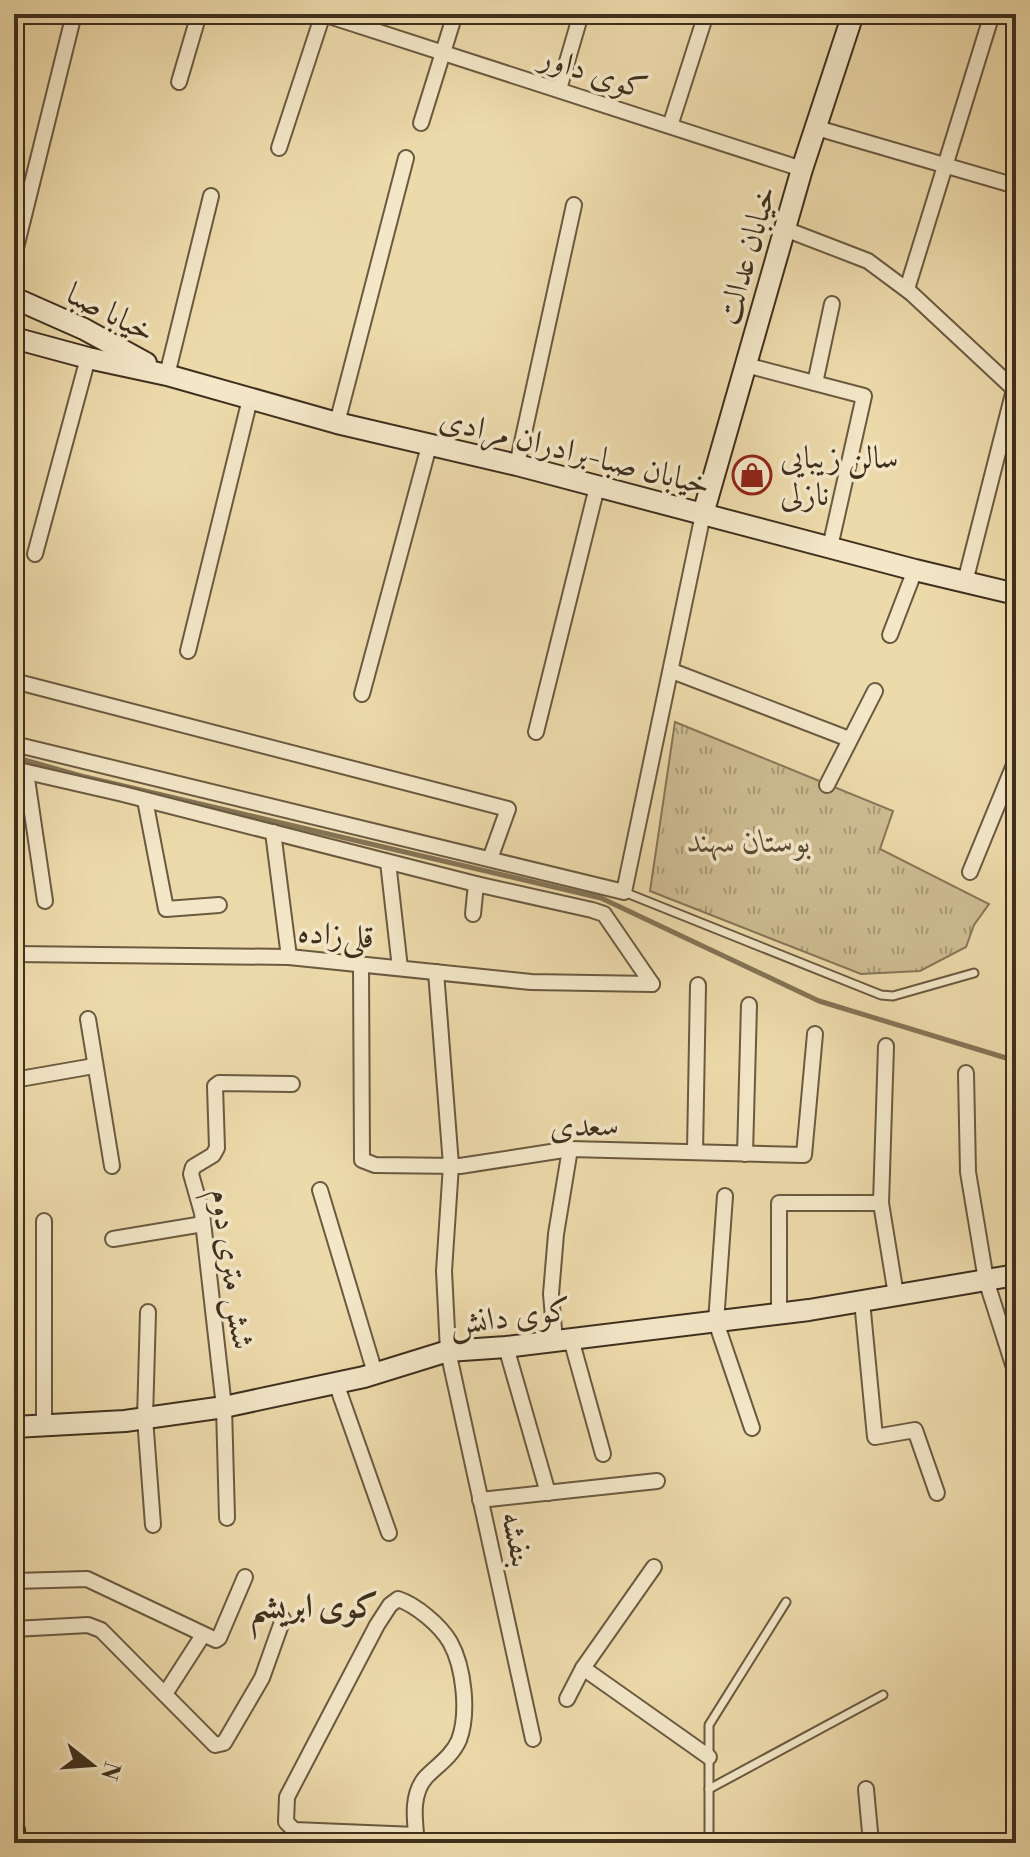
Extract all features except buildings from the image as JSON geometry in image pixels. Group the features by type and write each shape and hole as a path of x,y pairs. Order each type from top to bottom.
{"street":[{"path":"14,256 74,14"},
{"path":"179,82 199,14"},
{"path":"279,148 323,14"},
{"name":"کوی داور","path":"323,14 802,169"},
{"path":"421,123 455,14"},
{"path":"559,89 581,14"},
{"path":"670,126 706,14"},
{"name":"خیابان عدالت","path":"703,514 802,169 853,14"},
{"path":"907,289 992,14"},
{"path":"817,128 1016,186"},
{"path":"337,423 406,158"},
{"path":"167,375 211,196"},
{"path":"517,465 574,205"},
{"path":"785,229 868,261 907,289 1015,387 965,582"},
{"name":"خیابا صبا","path":"14,298 84,329 167,375"},
{"path":"815,383 832,304"},
{"name":"خیابا صبا","path":"14,338 167,375"},
{"path":"35,554 88,358"},
{"path":"746,365 864,396 830,547"},
{"name":"خیابان صبا-برادران مرادی","path":"167,375 337,423 517,465 1016,594"},
{"path":"188,651 250,399"},
{"path":"362,694 429,446"},
{"path":"536,732 597,487"},
{"path":"14,744 624,892 703,514"},
{"path":"890,635 915,570"},
{"path":"672,671 849,739"},
{"path":"14,681 508,809 490,859"},
{"path":"827,785 875,691"},
{"path":"970,872 1016,762"},
{"path":"45,901 20,770 476,884 473,914"},
{"path":"145,800 166,909 219,905"},
{"path":"273,832 289,957"},
{"path":"388,862 400,968"},
{"name":"قلی‌زاده","path":"14,954 289,957 531,982 652,984 604,914 476,884"},
{"name":"سعدی","path":"361,965 362,1160 367,1163 451,1165 570,1149 804,1155 815,1034"},
{"name":"بنفشه","path":"436,972 451,1165 444,1271 448,1351 533,1739"},
{"path":"695,1152 698,985"},
{"path":"745,1154 749,1005"},
{"path":"88,1019 112,1166"},
{"path":"886,1046 881,1203 896,1295"},
{"path":"14,1080 94,1066"},
{"path":"966,1073 968,1172 986,1280 1016,1374"},
{"name":"شش متری دوم","path":"227,1518 224,1407 203,1224 191,1174 193,1167 213,1155 217,1148 215,1086 219,1083 292,1084"},
{"path":"570,1149 551,1294 563,1340 603,1454"},
{"path":"320,1190 375,1373"},
{"path":"725,1196 716,1322 752,1428"},
{"path":"779,1314 779,1203 881,1203"},
{"path":"44,1221 44,1425"},
{"path":"113,1239 203,1224"},
{"name":"کوی دانش","path":"14,1427 145,1418 224,1407 336,1383 448,1351 506,1347 779,1314 1016,1275"},
{"path":"862,1301 875,1437 915,1430 937,1493"},
{"path":"148,1312 145,1418 153,1525"},
{"path":"506,1347 548,1493"},
{"path":"336,1383 389,1533"},
{"path":"480,1500 657,1481"},
{"path":"567,1699 583,1668 654,1567"},
{"path":"14,1581 87,1579 212,1640 219,1638 245,1577"},
{"path":"398,1599 425,1615 449,1641 458,1664 464,1701 458,1741 445,1762 425,1779 419,1789 414,1823 417,1839 294,1830 286,1822 285,1813 294,1780 377,1625 390,1605 398,1599"},
{"path":"14,1629 94,1626 101,1630 215,1745 224,1743 262,1678 283,1619"},
{"path":"165,1694 203,1635"},
{"path":"583,1668 709,1757"},
{"path":"866,1789 871,1843"},
{"path":"14,1830 15,1843"}],"lane":[{"path":"624,892 881,995 893,996 974,973"},
{"path":"709,1843 709,1725 786,1602"},
{"path":"709,1789 883,1695"}],"green space":[{"name":"بوستان سهند","path":"675,722 893,811 880,849 989,904 974,925 966,947 920,971 861,974 650,891"}],"waterway":[{"path":"14,757 81,776 601,898 819,1001 1016,1061"}],"place":[{"name":"سالن زیبایی نازلی","path":"752,475"}],"district":[{"name":"کوی ابریشم","path":"314,1605"}]}
